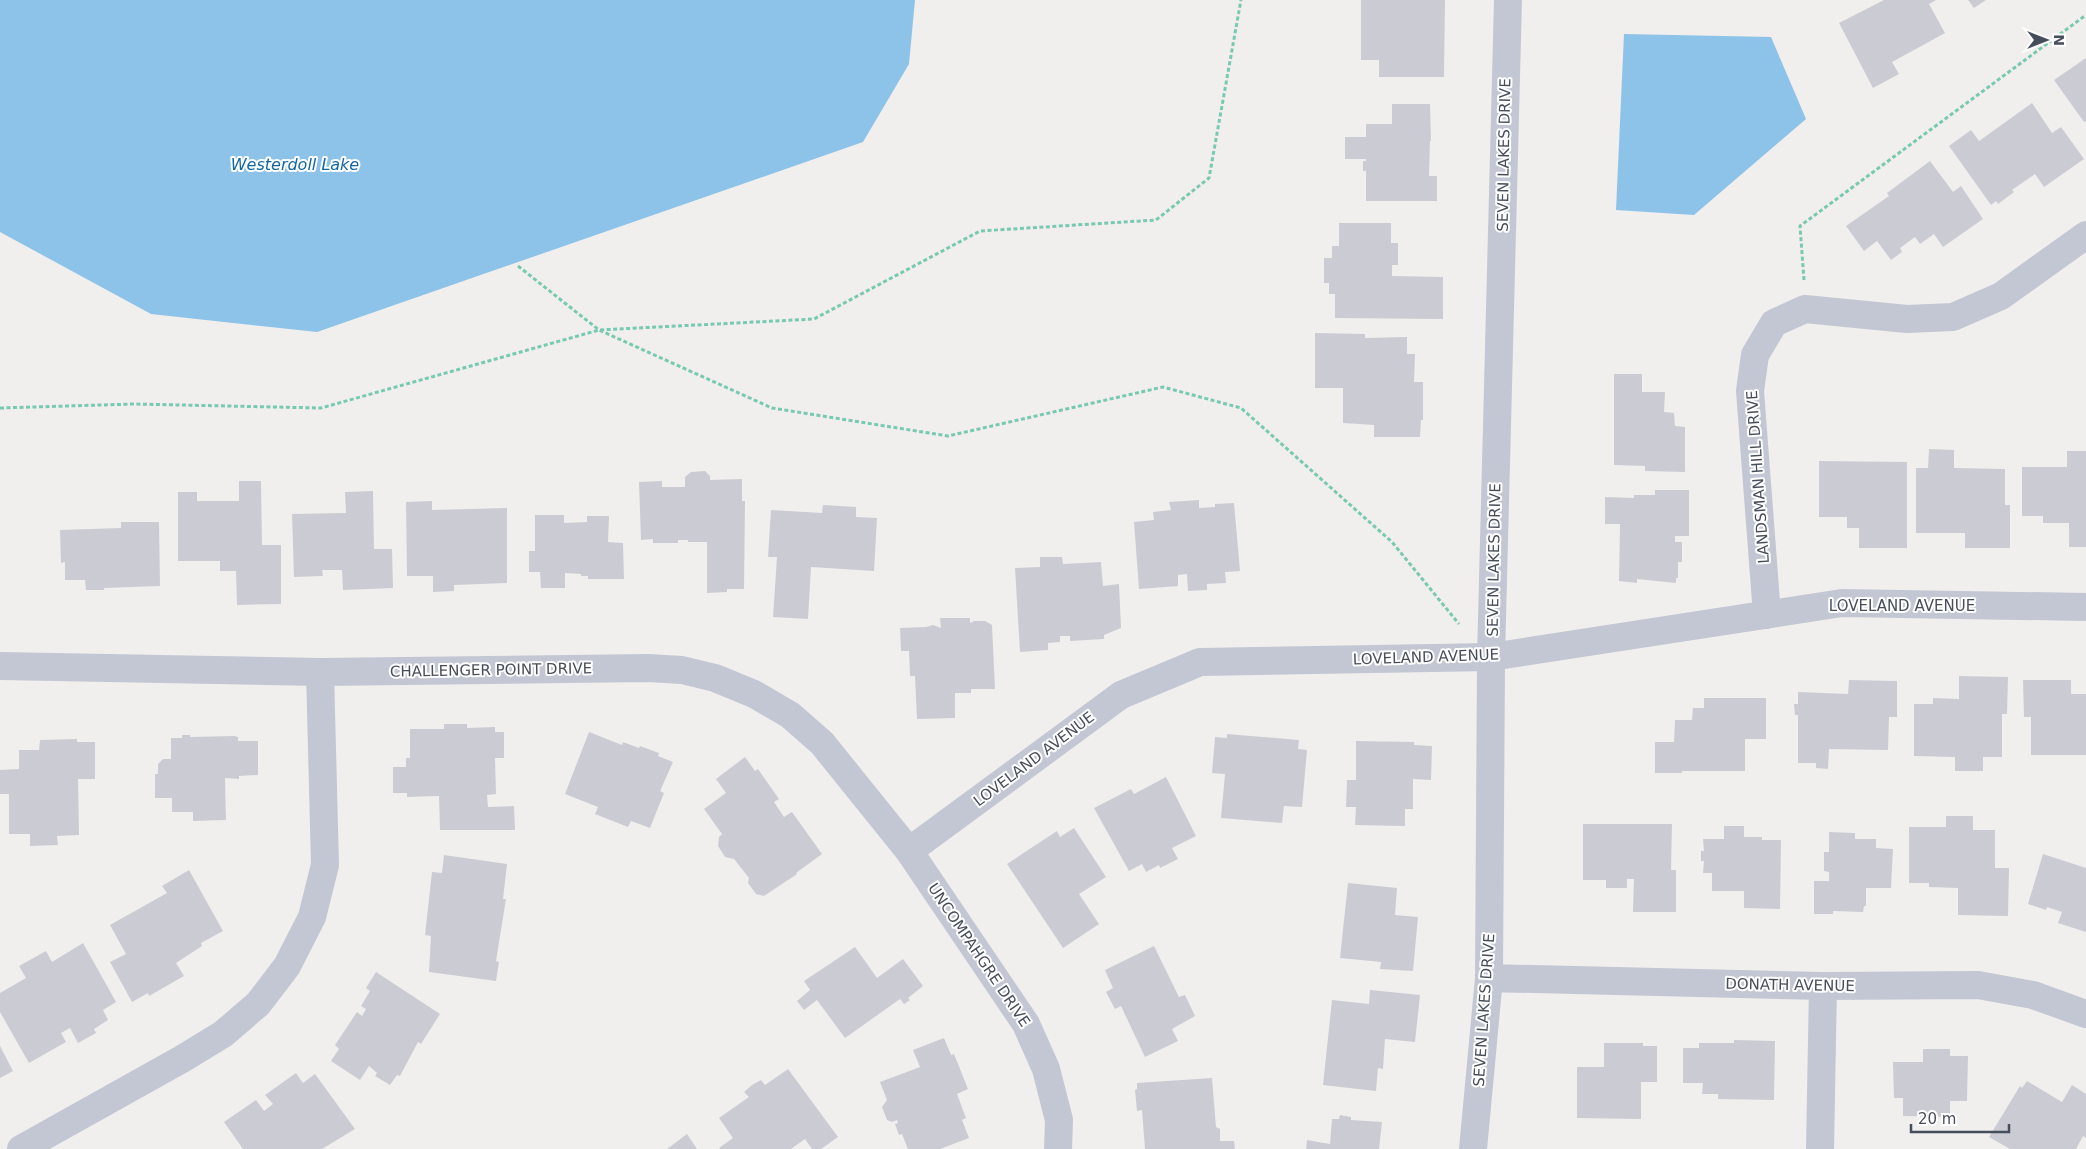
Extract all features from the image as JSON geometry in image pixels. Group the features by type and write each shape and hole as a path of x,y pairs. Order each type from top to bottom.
{"street":[{"name":"SEVEN LAKES DRIVE","path":"1473,1149 1489,978 1491,657 1508,0"},
{"name":"LANDSMAN HILL DRIVE","path":"1767,615 1750,391 1754,355 1774,323 1805,309 1907,319 1953,317 2001,296 2086,235"},
{"name":"LOVELAND AVENUE","path":"909,851 1121,695 1200,662 1491,657 1842,603 2086,607"},
{"name":"CHALLENGER POINT DRIVE","path":"0,666 320,672 648,668 682,670 714,678 754,694 790,715 822,744 909,851"},
{"path":"21,1149 223,1034 258,1004 286,966 312,917 325,865 320,672"},
{"name":"UNCOMPAHGRE DRIVE","path":"909,851 1026,1024 1046,1069 1059,1120 1058,1149"},
{"name":"DONATH AVENUE","path":"1489,978 1823,986 1978,985 2033,996 2086,1014"},
{"path":"1820,1149 1823,986"}],"path":[{"path":"0,408 134,404 320,408 599,330 814,319 980,231 1156,220 1209,178 1241,0"},
{"path":"1805,309 1800,226 2086,15"},
{"path":"518,266 599,330 772,408 948,436 1163,387 1241,408 1392,542 1459,624"}],"water":[{"name":"Westerdoll Lake","path":"0,0 915,0 909,64 863,142 317,332 151,314 0,232"},
{"path":"1624,34 1771,37 1806,119 1694,215 1616,210"}],"building":[{"path":"1361,0 1445,0 1444,77 1379,77 1379,60 1361,60"},
{"path":"1884,0 1936,0 1929,4 1945,33 1892,62 1899,74 1873,88 1839,23"},
{"path":"1968,0 1986,0 1974,8"},
{"path":"2086,58 2086,121 2084,122 2054,80"},
{"path":"2032,103 2052,133 2061,127 2084,159 2044,187 2035,174 2012,190 2014,192 1998,204 1996,201 1991,205 1949,146 1971,130 1979,141"},
{"path":"1392,104 1430,104 1431,141 1429,176 1437,176 1437,201 1366,201 1366,171 1363,171 1363,161 1366,161 1366,159 1345,159 1345,137 1366,137 1366,124 1392,124"},
{"path":"1930,161 1953,192 1961,186 1983,219 1943,247 1934,234 1920,244 1915,237 1900,248 1902,252 1891,260 1877,241 1864,251 1846,226 1889,196 1887,193"},
{"path":"1339,223 1391,223 1391,243 1398,243 1398,265 1392,265 1392,276 1443,277 1443,319 1335,318 1335,294 1329,294 1329,283 1324,283 1324,258 1332,258 1332,246 1339,246"},
{"path":"1315,333 1365,334 1365,338 1407,337 1407,354 1415,354 1414,382 1423,382 1423,420 1421,420 1420,437 1374,437 1374,425 1343,423 1343,388 1315,388"},
{"path":"1614,374 1642,374 1642,392 1665,392 1664,412 1674,413 1675,426 1685,427 1685,472 1645,471 1645,466 1614,465"},
{"path":"1929,449 1954,450 1954,468 2005,469 2005,505 2010,505 2010,548 1965,548 1965,533 1916,533 1916,468 1928,468"},
{"path":"2067,451 2086,451 2086,547 2069,547 2069,523 2043,523 2043,516 2022,516 2022,467 2067,467"},
{"path":"1819,461 1907,462 1907,548 1859,548 1859,528 1847,528 1847,517 1819,517"},
{"path":"705,471 710,476 710,480 742,479 742,501 745,501 744,589 727,589 727,592 707,593 707,542 678,540 678,543 653,543 653,539 641,540 639,482 662,481 662,487 685,487 685,477 691,472"},
{"path":"239,481 261,481 262,545 281,545 281,604 237,605 236,571 220,571 220,561 178,561 178,492 197,492 197,501 239,501"},
{"path":"1655,490 1689,490 1689,536 1675,536 1675,542 1682,542 1682,562 1678,562 1678,578 1676,578 1676,583 1637,579 1637,583 1619,581 1620,524 1605,524 1605,497 1634,498 1634,495 1655,495"},
{"path":"373,491 374,549 392,549 393,588 343,590 342,570 322,570 323,576 294,577 292,514 346,513 345,492"},
{"path":"1199,500 1199,508 1215,507 1215,504 1234,503 1240,571 1225,572 1226,583 1207,584 1207,590 1188,591 1187,574 1178,575 1178,586 1139,589 1134,522 1154,520 1153,512 1171,510 1169,502"},
{"path":"432,501 432,510 507,508 507,583 454,585 454,591 433,592 433,576 407,576 406,502"},
{"path":"823,505 856,507 856,517 877,518 874,571 811,567 808,619 773,617 777,557 768,557 771,510 822,513"},
{"path":"535,515 564,515 564,523 587,522 587,516 609,516 608,542 623,543 624,579 588,579 588,576 581,576 581,574 565,573 565,588 541,588 540,572 529,572 529,551 535,551"},
{"path":"121,522 159,522 160,586 86,590 85,580 65,580 65,562 61,563 60,530 121,528"},
{"path":"1040,557 1062,557 1063,564 1101,562 1103,586 1119,584 1121,628 1104,635 1104,639 1070,641 1070,636 1060,636 1060,642 1048,643 1048,650 1020,652 1015,568 1040,567"},
{"path":"940,618 970,618 970,623 985,621 992,625 995,689 971,689 971,693 955,693 955,718 917,719 915,676 910,676 909,651 901,651 900,628 933,625 941,628"},
{"path":"1959,676 2008,677 2007,714 2002,714 2002,757 1983,757 1983,771 1955,771 1955,757 1914,756 1914,704 1933,704 1933,698 1959,699"},
{"path":"1849,680 1897,681 1897,717 1889,717 1888,750 1829,749 1828,769 1816,768 1816,763 1798,763 1798,715 1795,715 1794,704 1798,704 1798,692 1848,694"},
{"path":"2023,680 2071,680 2071,694 2086,694 2086,755 2031,755 2031,717 2024,717"},
{"path":"1704,698 1766,698 1766,739 1745,739 1745,771 1655,773 1655,742 1674,742 1675,720 1692,720 1693,708 1704,708"},
{"path":"444,724 467,724 467,728 495,727 495,732 504,732 504,758 495,758 496,794 487,795 488,807 514,806 515,830 440,830 439,796 407,797 407,793 393,793 393,767 406,767 406,758 410,758 410,729 444,729"},
{"path":"589,732 622,745 623,742 639,748 640,746 659,753 658,756 673,762 660,791 664,793 650,828 631,821 628,827 595,814 598,807 565,794"},
{"path":"1227,734 1299,740 1298,749 1307,750 1302,807 1284,806 1282,823 1221,818 1225,774 1212,773 1215,737 1227,738"},
{"path":"182,735 190,735 190,737 234,736 238,737 238,741 258,741 258,775 239,776 239,779 225,778 226,820 193,821 193,812 172,812 172,798 155,798 155,774 158,774 158,764 163,759 171,759 171,738 182,738"},
{"path":"77,739 77,742 95,742 95,779 78,779 79,835 57,836 58,845 30,846 30,834 9,834 9,794 0,794 0,770 19,769 19,750 39,750 40,740"},
{"path":"1356,741 1414,742 1414,745 1432,746 1431,780 1413,779 1413,809 1405,809 1405,826 1355,825 1356,807 1346,807 1347,780 1356,780"},
{"path":"745,757 755,771 758,769 779,799 774,802 784,817 792,812 822,854 797,874 764,896 756,894 748,883 749,878 734,859 725,857 718,846 719,837 722,834 704,809 726,793 716,779"},
{"path":"1166,777 1196,836 1172,848 1178,859 1160,868 1159,865 1146,872 1142,864 1129,871 1094,808 1131,789 1134,794"},
{"path":"1946,816 1973,816 1973,830 1995,830 1995,868 2009,868 2008,916 1958,915 1958,888 1929,887 1929,883 1909,883 1909,827 1946,827"},
{"path":"1583,824 1672,824 1671,870 1676,870 1676,912 1633,912 1634,879 1627,879 1627,888 1606,888 1606,880 1583,880"},
{"path":"1724,826 1744,826 1744,837 1762,837 1762,840 1781,840 1780,909 1744,908 1744,891 1712,891 1712,873 1703,873 1704,861 1701,861 1701,851 1704,851 1703,839 1724,839"},
{"path":"1074,828 1106,877 1079,894 1099,924 1063,948 1007,864 1057,831 1060,837"},
{"path":"1829,832 1855,833 1855,839 1876,839 1876,848 1893,849 1891,888 1866,888 1866,906 1864,906 1863,912 1833,911 1833,914 1814,914 1814,881 1829,881 1829,872 1824,871 1824,852 1829,852"},
{"path":"2043,854 2086,868 2086,932 2058,923 2062,912 2047,907 2046,910 2028,904"},
{"path":"444,855 507,864 503,899 506,899 496,961 499,962 496,981 429,972 431,936 425,935 432,872 442,873"},
{"path":"189,870 223,931 201,943 202,946 176,963 184,976 149,996 148,993 132,1002 110,962 126,954 110,925 167,893 162,886"},
{"path":"1348,883 1397,888 1395,915 1418,917 1413,971 1380,969 1381,962 1340,958"},
{"path":"83,943 116,1002 103,1010 108,1020 94,1029 96,1033 78,1043 70,1028 61,1033 66,1042 29,1063 0,1012 0,993 26,978 19,966 46,951 52,962"},
{"path":"1154,946 1179,997 1185,995 1195,1016 1172,1029 1178,1041 1145,1057 1121,1006 1115,1009 1106,992 1113,988 1105,970"},
{"path":"855,947 877,978 903,959 923,986 908,998 910,1000 904,1004 900,999 845,1038 817,1000 804,1010 797,1001 810,990 804,981"},
{"path":"376,972 440,1014 421,1044 418,1042 400,1076 397,1075 390,1085 375,1076 377,1073 369,1066 360,1080 331,1061 339,1049 335,1045 357,1012 362,1016 366,1009 361,1006 370,991 366,988"},
{"path":"1370,990 1420,995 1415,1042 1385,1039 1383,1069 1378,1068 1376,1091 1323,1085 1332,1000 1369,1004"},
{"path":"944,1038 951,1055 954,1054 968,1089 957,1094 966,1118 962,1120 969,1138 940,1149 908,1149 902,1134 899,1135 895,1124 898,1123 897,1120 892,1122 887,1120 882,1107 887,1100 880,1082 920,1067 913,1050"},
{"path":"1734,1040 1775,1041 1774,1100 1718,1099 1718,1094 1702,1094 1703,1083 1683,1083 1683,1048 1699,1048 1699,1043 1734,1043"},
{"path":"1604,1043 1643,1043 1643,1046 1657,1046 1657,1082 1641,1082 1641,1119 1577,1118 1577,1067 1604,1067"},
{"path":"0,1046 13,1071 0,1078"},
{"path":"1923,1049 1950,1049 1950,1056 1968,1056 1967,1101 1950,1101 1950,1117 1903,1116 1903,1098 1894,1098 1893,1062 1923,1062"},
{"path":"788,1069 838,1137 821,1149 812,1149 805,1139 791,1149 720,1149 733,1138 719,1118 749,1097 744,1092 752,1085 761,1080 765,1085"},
{"path":"296,1073 303,1083 315,1074 355,1129 322,1149 243,1149 224,1122 256,1100 264,1111 273,1104 265,1095"},
{"path":"1212,1078 1216,1127 1220,1129 1220,1141 1234,1141 1235,1149 1145,1149 1142,1110 1137,1111 1135,1090 1137,1089 1137,1083"},
{"path":"2027,1081 2062,1102 2072,1085 2086,1094 2086,1138 2083,1136 2076,1149 2010,1149 1989,1137 2020,1086 2022,1088"},
{"path":"1340,1115 1351,1117 1351,1120 1382,1122 1379,1149 1306,1149 1307,1140 1330,1144 1332,1119 1339,1119"},
{"path":"687,1134 697,1149 667,1149"}]}
